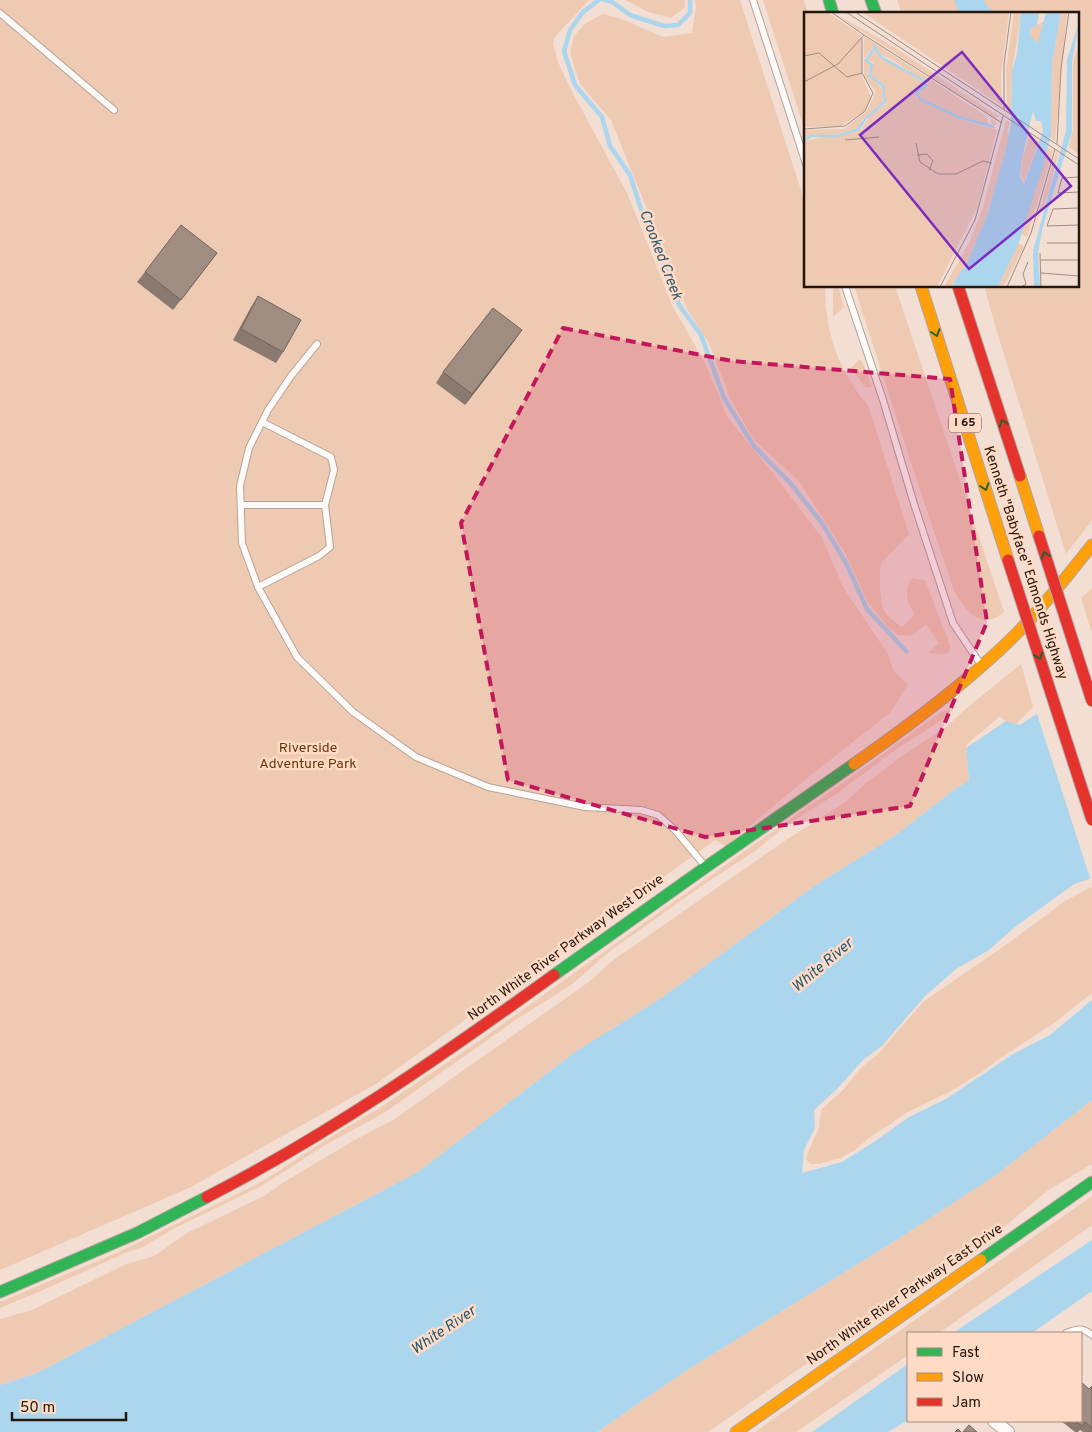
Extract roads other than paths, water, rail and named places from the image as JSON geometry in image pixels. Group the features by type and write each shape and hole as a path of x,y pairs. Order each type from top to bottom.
{"main road":[{"path":"828,0 832,12"},
{"path":"871,0 875,12"},
{"name":"Kenneth \"Babyface\" Edmonds Highway","path":"922,288 1092,820"},
{"name":"Kenneth \"Babyface\" Edmonds Highway","path":"959,288 1092,701"},
{"name":"North White River Parkway West Drive","path":"0,1292 137,1233 244,1178 298,1148 426,1066 898,733 941,700 982,666 1020,630 1058,588 1092,545"},
{"name":"North White River Parkway East Drive","path":"736,1432 1092,1182"}],"street":[{"path":"995,1422 1008,1432"}],"lane":[{"path":"753,0 804,158"},
{"path":"0,13 114,110"},
{"path":"846,288 884,400 914,504 953,623 982,666"},
{"path":"317,344 291,376 268,410 249,448 240,486 242,543 258,587 297,657 353,712 416,757 488,788 585,807 641,810 658,815 675,830 706,867"},
{"path":"258,587 319,556 330,547 325,505 334,470 331,457 262,422"},
{"path":"241,505 325,505"},
{"path":"1069,1332 1077,1329 1087,1331 1092,1335"}],"water":[{"path":"954,0 984,0 987,7 997,12 958,12"},
{"name":"White River","path":"1041,711 1092,877 1074,884 1015,927 989,950 956,969 925,996 882,1046 863,1060 838,1088 814,1110 815,1128 804,1150 802,1173 842,1162 909,1117 946,1099 1013,1054 1050,1035 1092,1000 1092,1100 996,1175 901,1237 684,1372 597,1432 0,1432 0,1385 37,1373 418,1172 575,1052 663,997 816,885 896,835 969,780 966,748 1006,721 1020,725"},
{"path":"1092,1240 1092,1291 1033,1332 954,1332"},
{"path":"907,1365 907,1421 888,1432 812,1432"}],"waterway":[{"name":"Crooked Creek","path":"599,0 583,12 570,30 564,51 575,85 602,117 610,146 630,175 642,212 662,258 679,305 701,335 724,398 754,446 791,484 822,523 846,563 867,609 906,651"},
{"name":"Crooked Creek","path":"604,0 611,1 630,15 664,26 678,25 690,13 690,0"}],"park label":[{"name":"Riverside Adventure Park","path":"308,756"}]}
